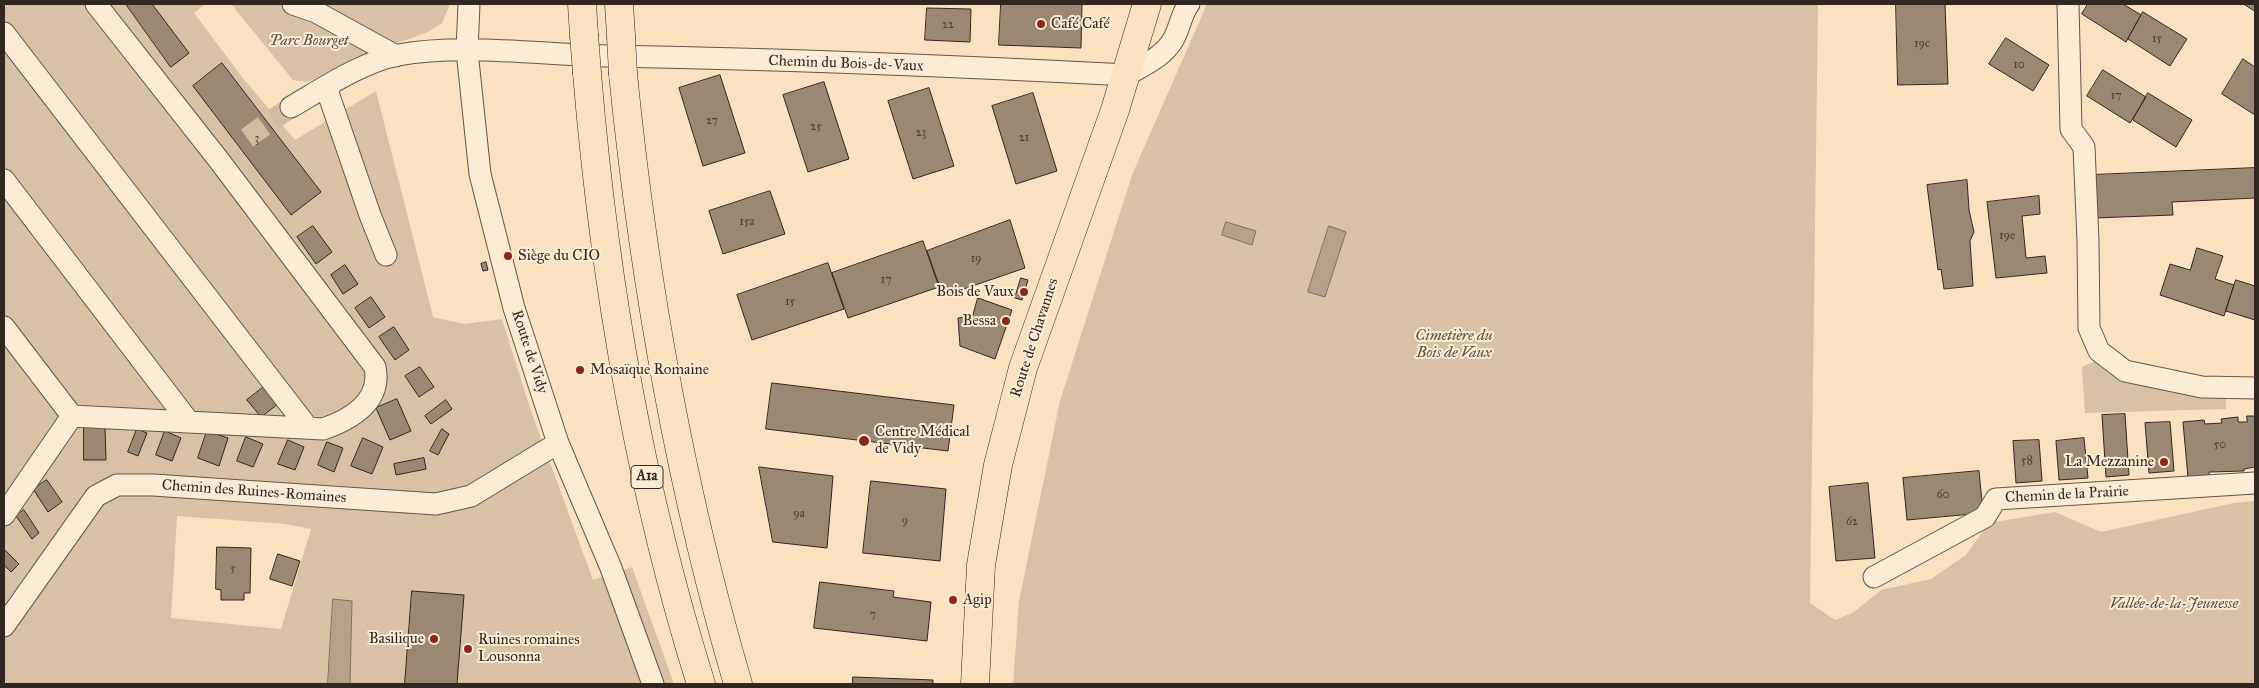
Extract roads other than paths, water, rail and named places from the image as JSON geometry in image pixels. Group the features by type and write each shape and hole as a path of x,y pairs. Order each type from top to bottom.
{"main road":[{"name":"A1a","path":"582,4 594,162 621,347 664,551 701,684"},
{"name":"A1a","path":"619,4 633,174 657,340 687,487 714,600 738,684"},
{"name":"Route de Chavannes","path":"975,684 981,565 998,464 1023,368 1127,75 1147,4"}],"street":[{"path":"4,327 72,416 323,429 338,424 367,401 375,390 377,378 375,367 218,159 96,4"},
{"path":"293,4 316,12 396,56"},
{"name":"Route de Vidy","path":"469,4 467,51 480,174 514,308 558,443 611,568 653,684"},
{"path":"1127,75 1159,56 1173,40 1185,9 1190,4"},
{"path":"2068,4 2071,129 2084,147 2089,328 2099,351 2125,371 2202,387 2255,388"},
{"path":"4,33 308,428"},
{"name":"Chemin du Bois-de-Vaux","path":"291,107 373,64 396,56 421,52 467,51 1127,75"},
{"path":"326,87 370,215 386,255"},
{"path":"4,180 189,422"},
{"path":"4,515 72,416"},
{"name":"Chemin des Ruines-Romaines","path":"4,626 96,496 117,485 152,485 436,504 471,496 558,443"},
{"name":"Chemin de la Prairie","path":"1874,577 1985,517 1996,499 2255,484"}],"tunnel":[{"path":"247,138 291,107"}],"place":[{"name":"Café Café","path":"1041,24"},
{"name":"Siège du CIO","path":"508,256"},
{"name":"Bois de Vaux","path":"1024,292"},
{"name":"Bessa","path":"1006,321"},
{"name":"Mosaïque Romaine","path":"580,370"},
{"name":"Centre Médical de Vidy","path":"864,441"},
{"name":"La Mezzanine","path":"2164,462"},
{"name":"Agip","path":"953,600"},
{"name":"Basilique","path":"434,639"},
{"name":"Ruines romaines Lousonna","path":"468,649"}],"park label":[{"name":"Parc Bourget","path":"309,41"},
{"name":"Cimetière du Bois de Vaux","path":"1454,344"},
{"name":"Vallée-de-la-Jeunesse","path":"2174,604"}]}
